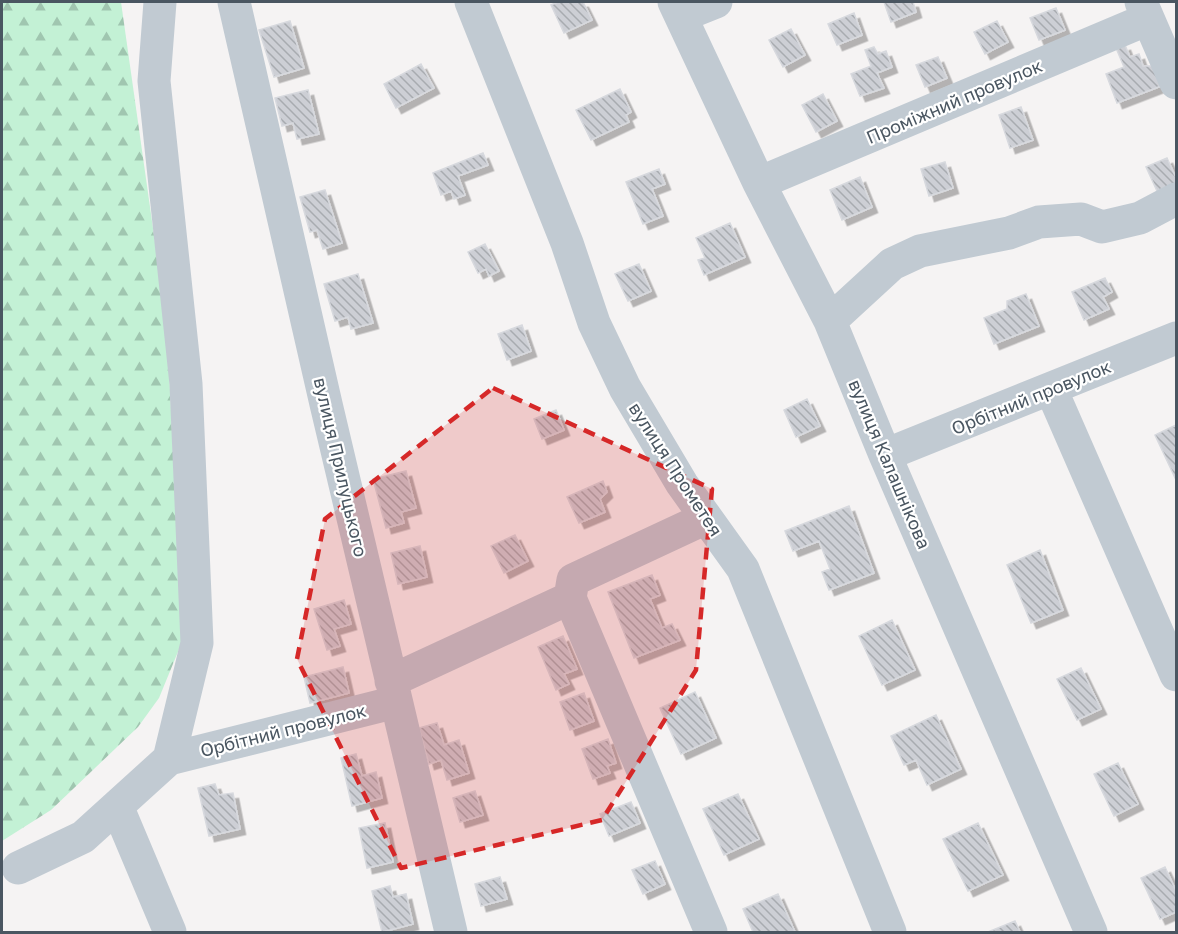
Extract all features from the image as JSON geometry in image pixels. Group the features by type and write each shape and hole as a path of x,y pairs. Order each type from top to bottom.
{"street":[{"path":"18,868 83,837 169,759 197,643 186,384 154,81 160,2"},
{"name":"вулиця Прилуцького","path":"234,2 451,933"},
{"name":"вулиця Прометея","path":"471,2 567,243 594,323 625,388 682,484 743,569 890,933"},
{"path":"678,9 716,2"},
{"name":"вулиця Калашнікова","path":"678,9 759,183 830,321 885,455 1091,933"},
{"path":"1145,10 1176,83"},
{"name":"Проміжний провулок","path":"759,183 1145,10"},
{"path":"830,321 892,264 920,251 1009,233 1039,222 1081,219 1102,227 1140,218 1176,199"},
{"name":"Орбітний провулок","path":"885,455 1176,338"},
{"path":"1051,388 1176,675"},
{"path":"706,518 573,580 570,598 711,933"},
{"name":"Орбітний провулок","path":"169,759 394,691 570,598"},
{"path":"117,806 170,933"}],"highlighted area":[{"path":"493,388 712,489 696,670 602,820 401,868 297,659 325,519"}],"green space":[{"path":"2,2 121,2 167,327 182,642 159,698 138,727 51,810 2,841"}],"building":[{"path":"558,2 583,2 592,20 564,33 551,5"},
{"path":"884,2 913,2 916,12 891,22"},
{"path":"1056,8 1065,30 1039,40 1030,18"},
{"path":"854,13 862,35 837,45 828,24"},
{"path":"290,21 304,68 274,77 259,30"},
{"path":"997,21 1008,42 985,54 974,32"},
{"path":"791,29 805,55 783,67 769,40"},
{"path":"1125,45 1130,57 1139,54 1143,66 1153,66 1161,86 1117,103 1106,74 1124,67 1116,48"},
{"path":"874,47 878,54 886,51 892,67 877,73 884,88 860,96 851,74 871,66 865,50"},
{"path":"938,57 947,78 925,87 916,65"},
{"path":"421,64 434,88 396,108 384,84"},
{"path":"620,89 631,112 626,115 629,122 591,140 576,110"},
{"path":"308,90 319,134 297,139 293,123 282,126 275,98"},
{"path":"823,94 837,121 816,132 802,105"},
{"path":"1021,107 1033,140 1010,148 999,115"},
{"path":"483,153 488,165 458,176 465,195 454,199 451,191 441,195 433,173"},
{"path":"1167,158 1176,183 1157,191 1146,167"},
{"path":"945,162 953,188 929,196 921,169"},
{"path":"659,169 665,184 652,189 663,216 643,224 626,182"},
{"path":"860,177 872,207 842,220 830,190"},
{"path":"325,190 342,243 323,249 317,230 310,232 300,197"},
{"path":"730,223 745,257 704,275 698,260 705,258 696,238"},
{"path":"485,244 499,271 489,276 486,269 478,273 468,252"},
{"path":"639,264 651,291 628,301 615,274"},
{"path":"358,274 373,323 351,329 348,317 335,321 324,284"},
{"path":"1105,278 1112,292 1103,297 1109,309 1084,320 1072,292"},
{"path":"1026,294 1039,326 994,344 984,318 1007,309 1007,301"},
{"path":"522,325 531,351 507,360 498,334"},
{"path":"807,399 820,426 796,437 784,410"},
{"path":"556,410 564,430 542,439 534,419"},
{"path":"1176,425 1176,480 1155,435"},
{"path":"406,471 416,508 401,512 404,523 386,528 373,479"},
{"path":"603,481 607,492 600,499 605,512 579,523 567,497"},
{"path":"849,506 874,573 829,590 822,572 830,569 819,541 793,551 785,531"},
{"path":"515,535 528,561 504,573 491,546"},
{"path":"420,546 427,577 398,584 391,553"},
{"path":"1040,550 1063,610 1031,623 1007,565"},
{"path":"652,575 660,595 650,599 662,628 672,624 680,640 634,658 608,592"},
{"path":"344,600 351,624 334,629 340,646 327,650 314,609"},
{"path":"892,620 915,670 882,685 859,636"},
{"path":"563,636 577,669 564,674 569,684 556,690 538,647"},
{"path":"343,667 349,693 310,703 304,677"},
{"path":"1081,668 1101,709 1077,720 1057,679"},
{"path":"695,692 716,738 681,754 660,708"},
{"path":"584,693 594,721 570,730 560,702"},
{"path":"936,715 961,769 927,785 916,760 904,765 891,736"},
{"path":"437,723 444,745 459,740 469,773 447,780 441,760 429,764 419,728"},
{"path":"608,739 616,763 607,766 610,773 593,779 582,749"},
{"path":"356,754 362,776 376,772 382,798 352,806 341,758"},
{"path":"1118,763 1138,804 1114,816 1094,774"},
{"path":"215,784 219,795 233,793 240,829 209,836 198,788"},
{"path":"475,791 483,815 460,822 453,798"},
{"path":"738,794 759,839 724,855 703,809"},
{"path":"631,802 640,823 609,836 600,814"},
{"path":"385,823 393,862 367,868 359,828"},
{"path":"978,823 1003,875 968,891 943,839"},
{"path":"655,861 665,884 643,894 632,870"},
{"path":"1165,867 1176,891 1176,912 1160,919 1141,878"},
{"path":"500,877 507,899 481,906 475,884"},
{"path":"390,886 393,897 406,894 413,924 382,932 372,891"},
{"path":"778,894 795,932 753,932 743,909"},
{"path":"1015,921 1020,932 988,932"}]}
